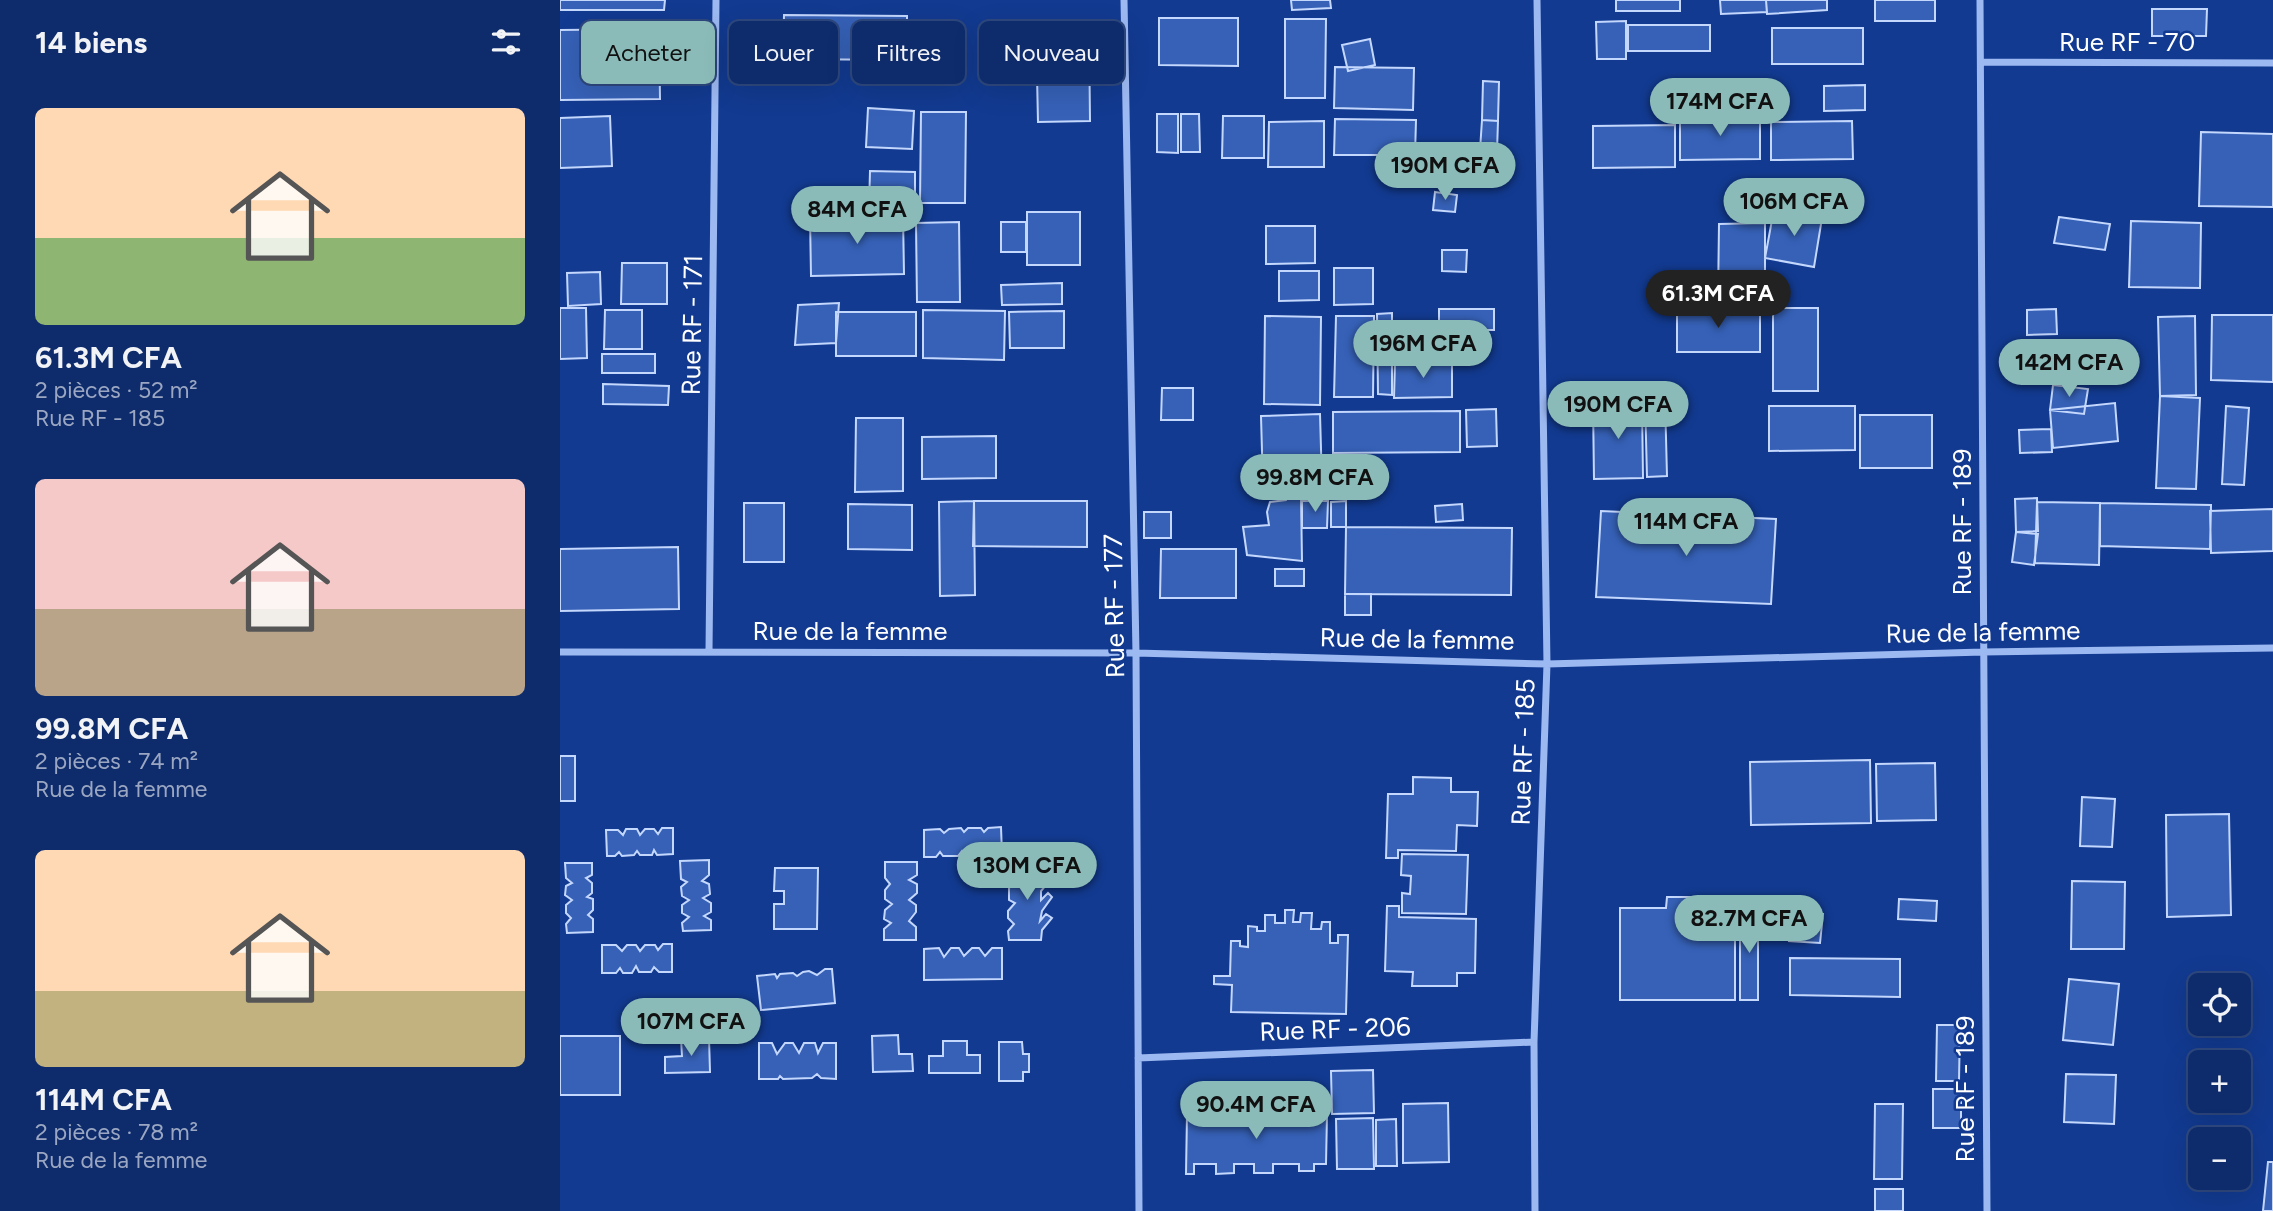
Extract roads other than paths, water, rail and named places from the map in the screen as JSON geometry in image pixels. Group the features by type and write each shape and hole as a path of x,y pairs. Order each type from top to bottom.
{"street":[{"name":"Rue RF - 171","path":"709,651 716,0"},
{"name":"Rue RF - 177","path":"1124,0 1136,653 1139,1211"},
{"name":"Rue RF - 185","path":"1535,1211 1534,1042 1547,664 1537,0"},
{"name":"Rue RF - 189","path":"1980,0 1987,1211"},
{"name":"Rue RF - 70","path":"1981,62 2273,63"},
{"name":"Rue de la femme","path":"560,652 1136,653 1547,664 1983,652 2273,648"},
{"name":"Rue RF - 206","path":"1138,1058 1534,1042"}]}
